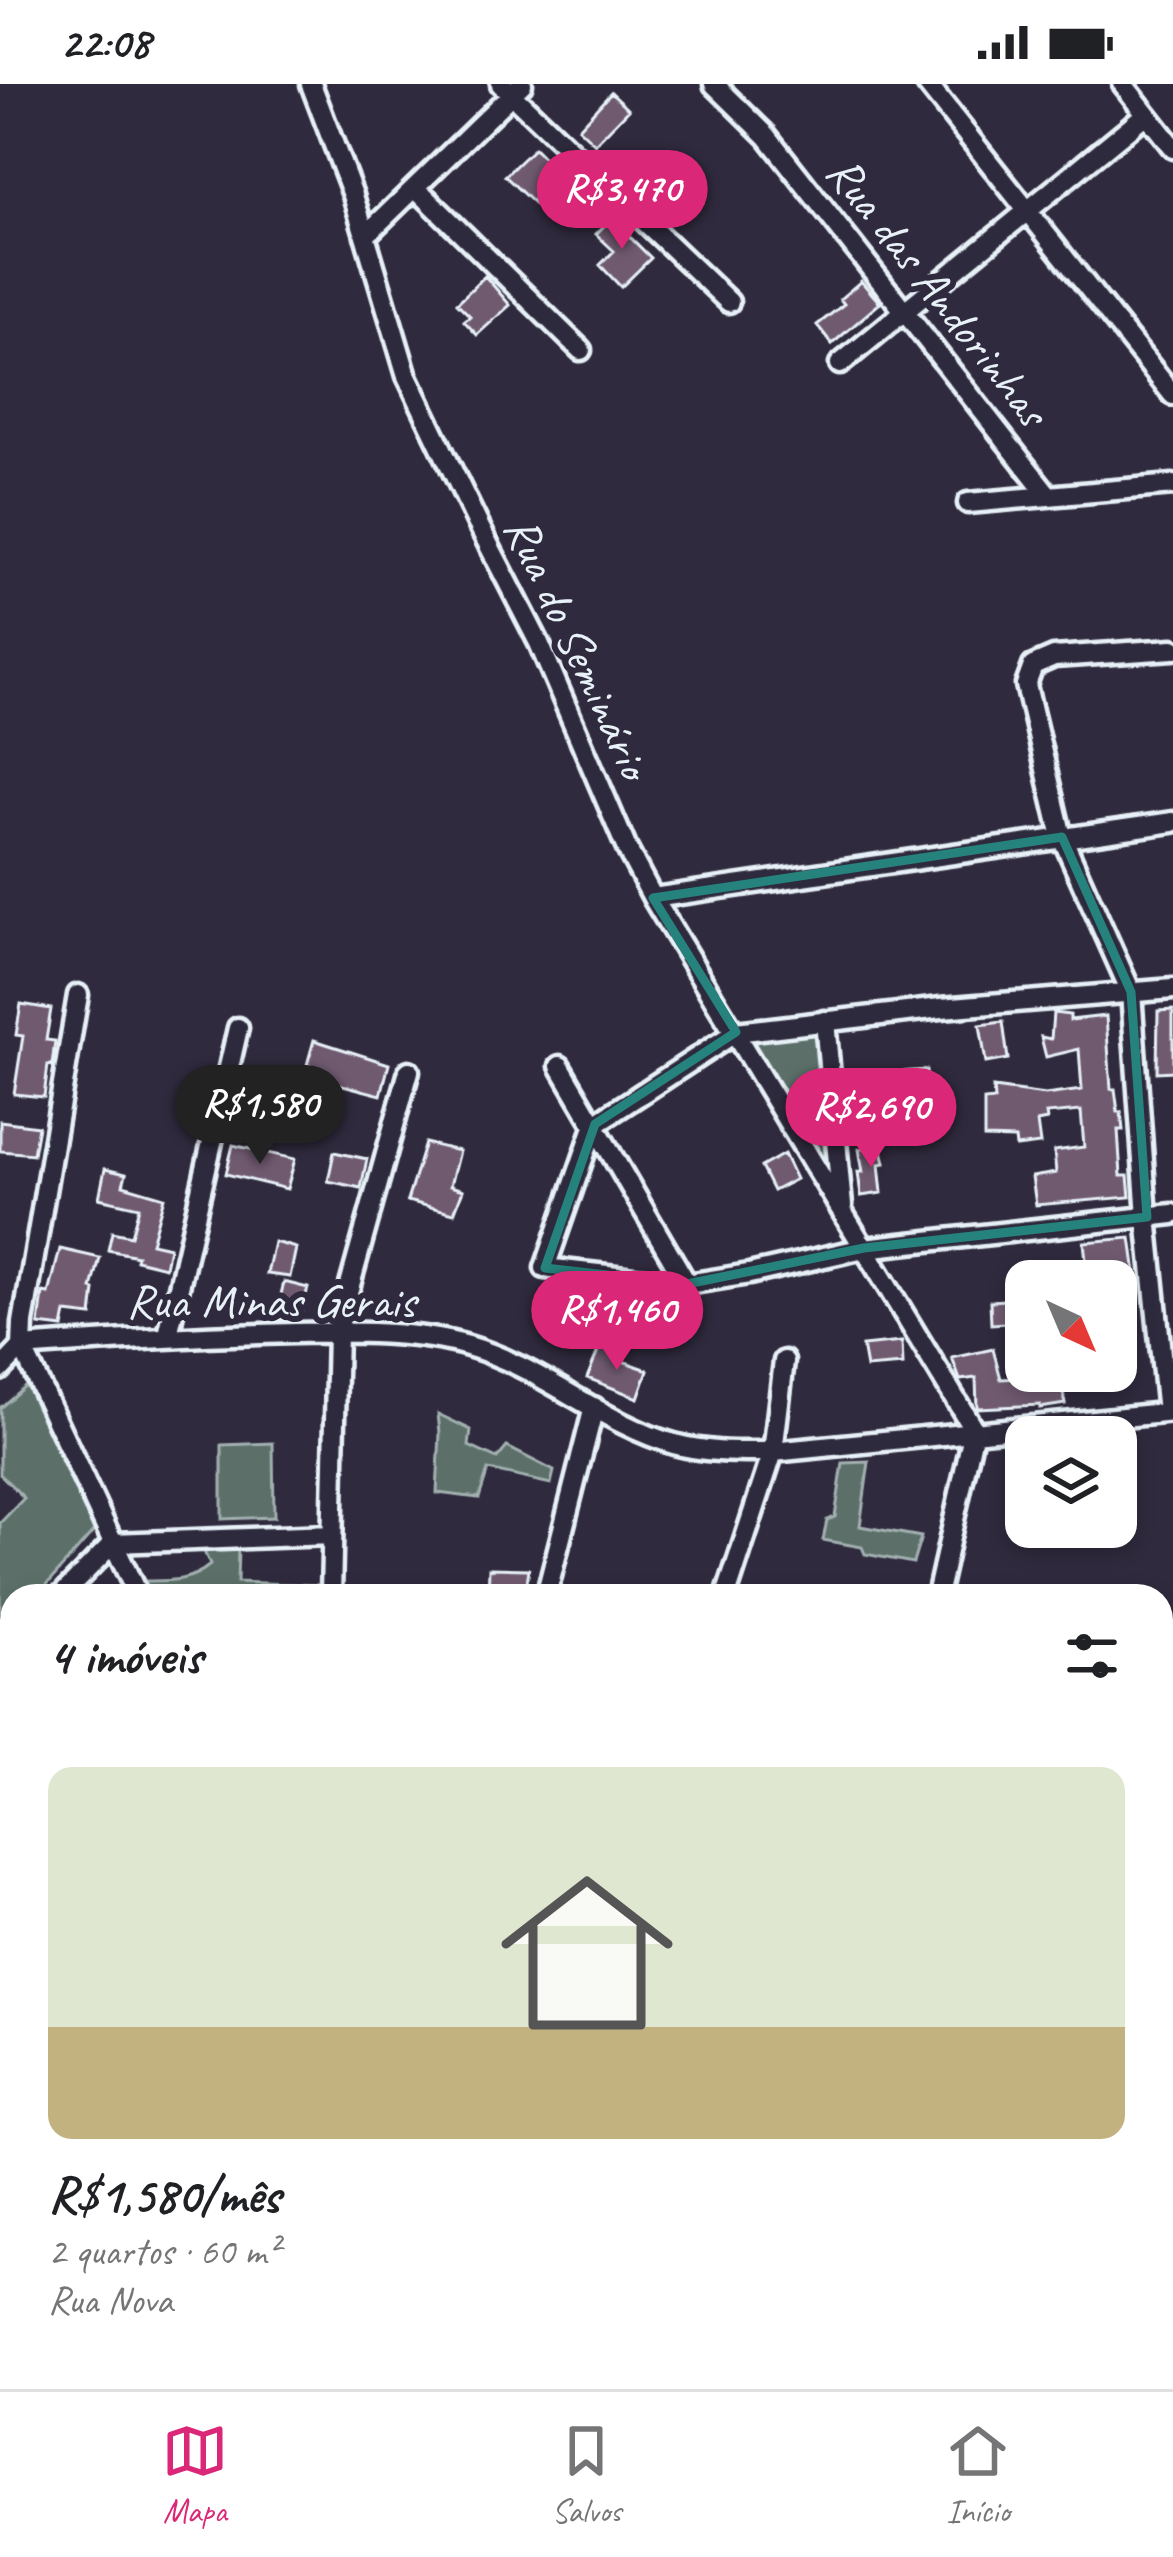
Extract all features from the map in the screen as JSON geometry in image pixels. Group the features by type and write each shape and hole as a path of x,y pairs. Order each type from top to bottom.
{"street":[{"name":"Rua do Seminário","path":"310,84 353,195 407,376 539,643 627,849 974,1430"},
{"name":"Rua das Andorinhas","path":"715,84 766,136 1049,496"},
{"path":"927,84 1173,395"},
{"path":"1123,84 1173,148"},
{"path":"365,236 512,88 729,302"},
{"path":"841,364 1146,114"},
{"path":"416,188 581,350"},
{"path":"968,503 1173,485"},
{"path":"1170,1412 1147,1217 1132,992 1062,838 1026,685 1033,666 1054,657 1173,649"},
{"path":"653,898 1173,822"},
{"path":"1173,989 736,1032 596,1124 545,1268 687,1284 864,1248 1173,1214"},
{"path":"78,995 22,1347 132,1584"},
{"name":"Rua do Seminário","path":"825,1021 842,1211"},
{"path":"168,1335 238,1028"},
{"path":"560,1066 687,1284"},
{"path":"331,1584 337,1333 410,1071"},
{"name":"Rua Minas Gerais","path":"22,1347 168,1335 337,1333 440,1340 516,1364 670,1443 707,1451 773,1453 1170,1412"},
{"path":"0,1370 22,1347"},
{"path":"730,1584 773,1453 784,1361"},
{"path":"549,1584 594,1407"},
{"path":"941,1584 974,1430"},
{"path":"73,1584 113,1543 331,1535"}],"highlighted area":[{"path":"1062,837 1131,992 1147,1217 864,1248 687,1284 545,1268 595,1124 736,1032 653,898"}],"green space":[{"path":"818,1034 834,1188 745,1040"},
{"path":"26,1385 94,1531 48,1584 0,1584 0,1523 24,1498 0,1474 0,1408"},
{"path":"438,1414 471,1430 469,1446 497,1459 507,1447 554,1471 551,1484 488,1470 479,1498 437,1493"},
{"path":"273,1443 274,1517 222,1519 222,1445"},
{"path":"869,1462 860,1526 921,1537 913,1563 823,1540 827,1520 835,1517 843,1463"},
{"path":"202,1547 238,1549 237,1582 292,1584 145,1581 187,1578 210,1565"}],"building":[{"path":"611,92 629,109 595,144 578,128"},
{"path":"534,148 568,182 550,200 545,196 535,205 505,176"},
{"path":"615,215 651,258 621,287 600,265 614,251 596,234"},
{"path":"485,276 510,305 477,335 464,321 470,316 457,303"},
{"path":"861,281 880,303 832,344 817,325 844,304 840,299"},
{"path":"21,1004 51,1009 46,1040 55,1041 44,1097 14,1094 23,1036 16,1035"},
{"path":"1173,1010 1173,1071 1157,1072 1158,1011"},
{"path":"1053,1013 1070,1015 1070,1020 1106,1016 1111,1089 1115,1089 1123,1130 1118,1130 1121,1176 1128,1176 1130,1197 1036,1205 1032,1177 1056,1173 1054,1151 1084,1147 1081,1111 1046,1114 1047,1120 1037,1122 1040,1144 1016,1147 1015,1139 984,1138 984,1101 994,1100 993,1088 1045,1095 1082,1090 1079,1049 1046,1057 1041,1037 1051,1039"},
{"path":"1003,1022 1008,1059 986,1063 980,1025"},
{"path":"314,1040 389,1064 381,1095 319,1079 321,1069 307,1065"},
{"path":"926,1070 928,1096 900,1099 897,1072"},
{"path":"0,1121 38,1126 33,1154 0,1151"},
{"path":"425,1143 459,1151 450,1186 463,1190 454,1213 407,1201"},
{"path":"233,1145 295,1159 287,1189 226,1174"},
{"path":"881,1145 885,1163 879,1164 882,1193 861,1196 859,1149"},
{"path":"334,1152 367,1159 361,1188 328,1181"},
{"path":"784,1154 796,1179 773,1191 761,1167"},
{"path":"105,1169 126,1174 123,1185 164,1197 151,1243 169,1247 165,1267 108,1250 112,1232 131,1236 139,1207 99,1198"},
{"path":"1131,1238 1134,1260 1086,1260 1084,1242"},
{"path":"274,1242 296,1248 290,1277 267,1274"},
{"path":"60,1249 100,1258 92,1289 92,1316 66,1313 63,1328 39,1325 43,1293 49,1294"},
{"path":"284,1282 308,1288 299,1319 275,1319"},
{"path":"1005,1300 1005,1323 991,1324 990,1301"},
{"path":"902,1342 903,1365 866,1368 862,1346"},
{"path":"600,1346 619,1353 617,1359 648,1370 638,1398 587,1378"},
{"path":"993,1349 1005,1392 1063,1392 1065,1404 977,1408 976,1378 960,1380 952,1358"},
{"path":"489,1568 529,1569 527,1584 488,1584"}]}
